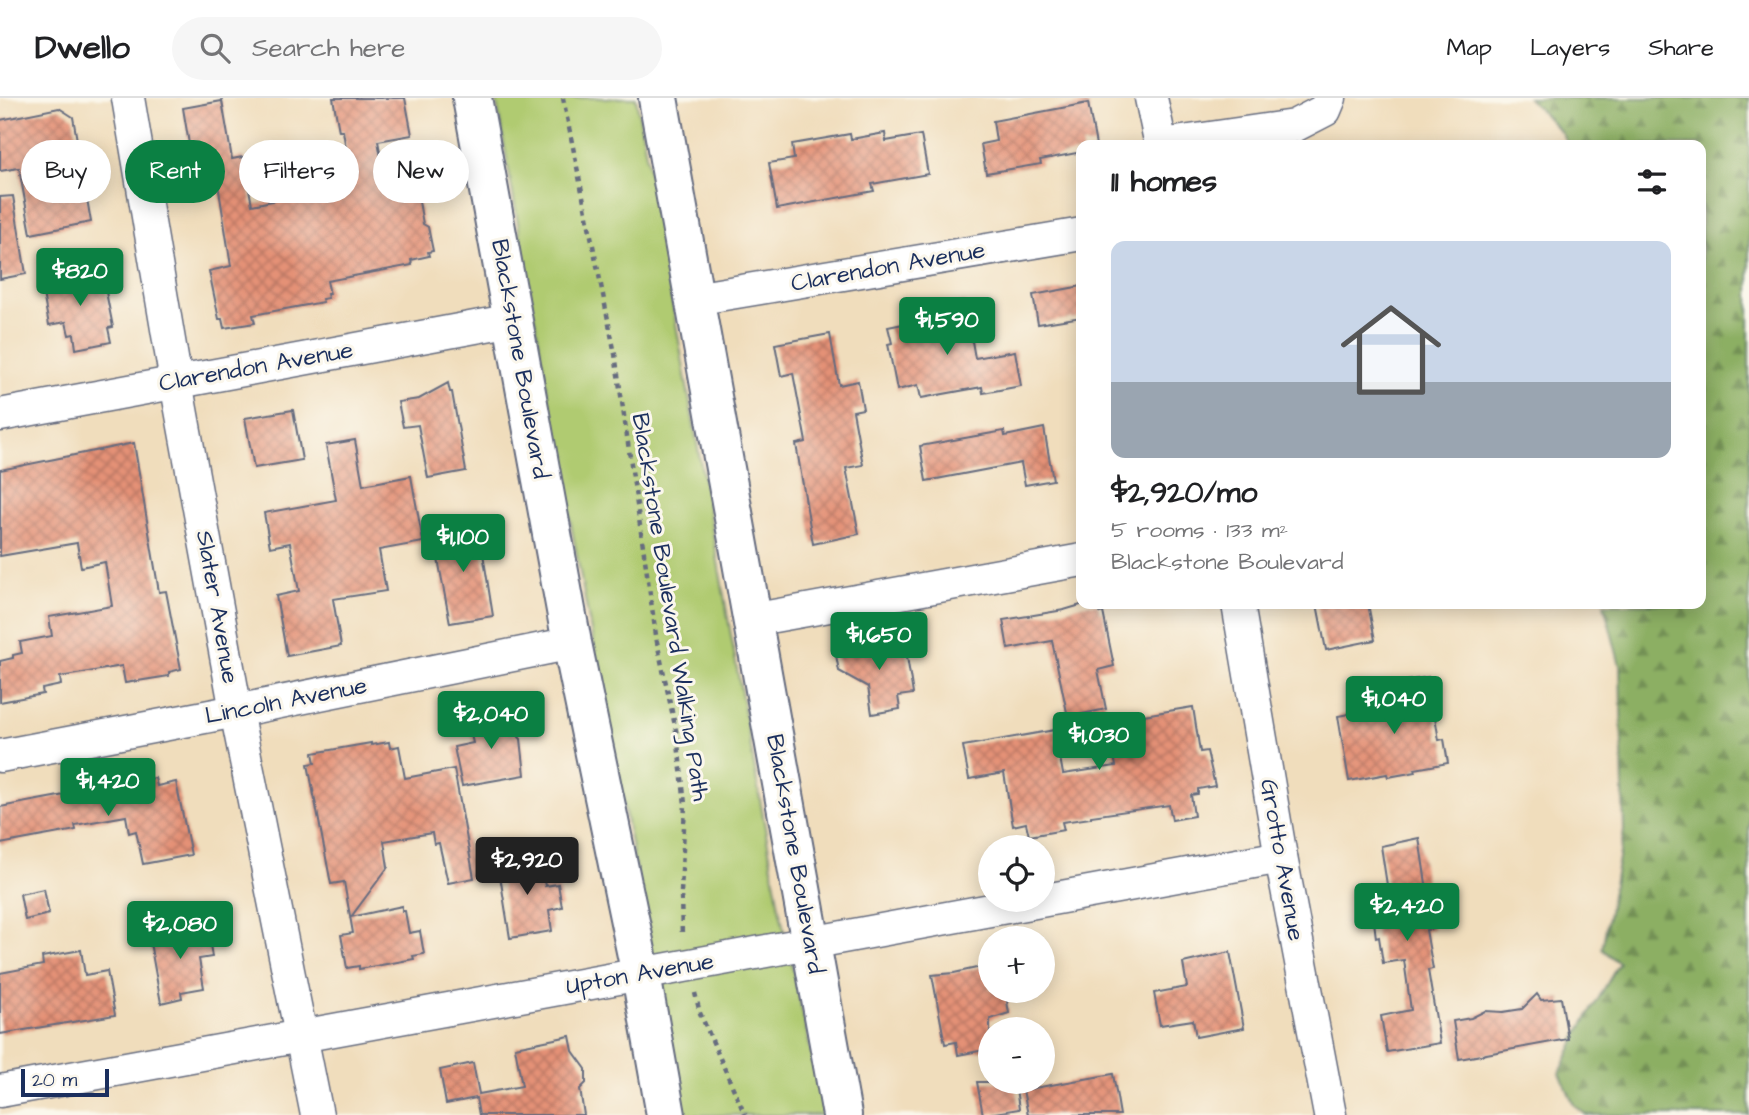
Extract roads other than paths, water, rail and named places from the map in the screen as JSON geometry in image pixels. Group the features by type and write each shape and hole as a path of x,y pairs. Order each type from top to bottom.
{"main road":[{"name":"Blackstone Boulevard","path":"471,98 572,643 641,975 666,1115"},
{"name":"Blackstone Boulevard","path":"658,98 842,1115"}],"street":[{"name":"Slater Avenue","path":"128,98 236,711 317,1115"},
{"path":"1152,98 1160,140"},
{"path":"1196,140 1294,126 1325,110 1330,98"},
{"name":"Clarendon Avenue","path":"694,299 1076,235"},
{"name":"Clarendon Avenue","path":"0,415 513,320"},
{"path":"751,620 1076,561"},
{"name":"Grotto Avenue","path":"1239,609 1281,857 1330,1115"},
{"name":"Lincoln Avenue","path":"0,756 572,643"},
{"name":"Upton Avenue","path":"0,1091 1281,857"}]}
